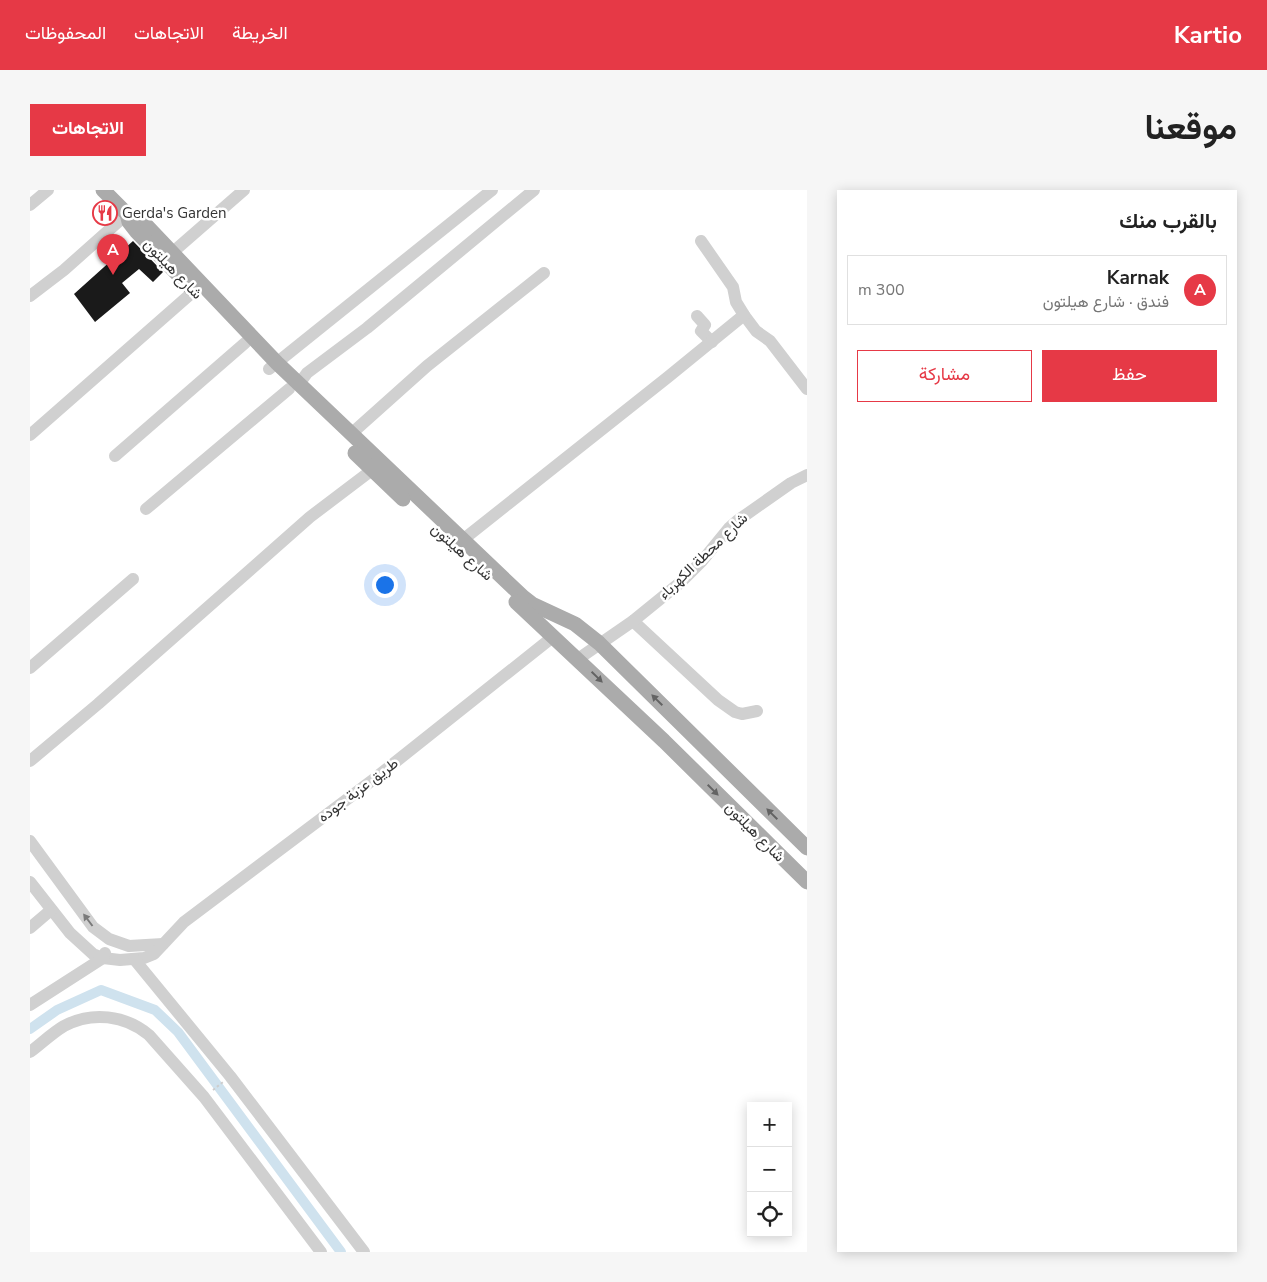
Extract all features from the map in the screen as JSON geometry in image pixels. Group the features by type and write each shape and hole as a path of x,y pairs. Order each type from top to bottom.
{"main road":[{"name":"شارع هيلتون","path":"104,190 127,214 142,221 194,291 245,343 273,366"},
{"name":"شارع هيلتون","path":"168,256 202,285 273,366 376,468 458,543 664,741 807,882"},
{"name":"شارع هيلتون","path":"294,387 351,434 376,468"},
{"name":"شارع هيلتون","path":"458,543 532,604 575,624 599,643 807,848"}],"street":[{"path":"30,205 48,190"},
{"path":"168,256 244,190"},
{"path":"273,366 492,190"},
{"path":"146,509 294,387 307,374 368,328 534,190"},
{"path":"30,296 64,270 127,214"},
{"path":"701,241 733,287 736,302 744,315 756,331 768,339 807,388"},
{"path":"351,434 427,366 544,273"},
{"path":"30,435 194,291"},
{"path":"458,543 744,315"},
{"path":"697,316 705,325 701,331 712,342"},
{"path":"115,456 245,343"},
{"path":"30,761 98,704 310,517 376,468"},
{"name":"شارع محطة الكهرباء","path":"578,659 633,620 681,582 737,521 791,483 807,475"},
{"path":"30,668 133,579"},
{"path":"633,620 718,700 735,712 742,714 756,711"},
{"name":"طريق عزبة جوده","path":"134,959 154,954 184,922 374,779 554,636"},
{"path":"30,841 93,927 109,940 129,946 163,944"},
{"path":"30,882 70,933 93,954 103,958 134,959 230,1076 364,1252"},
{"path":"30,928 51,910"},
{"path":"30,1005 103,958 109,940"},
{"path":"30,1052 64,1027 87,1017 114,1018 140,1028 204,1097 321,1252"}],"path":[{"path":"213,1090 226,1079"}],"building":[{"path":"133,241 163,272 153,282 139,269 122,283 130,293 95,322 74,294"}],"waterway":[{"path":"30,1029 57,1010 101,990 155,1010 178,1032 341,1252"}],"place":[{"name":"Gerda's Garden","path":"105,213"},
{"name":"Karnak","path":"113,275"}]}
